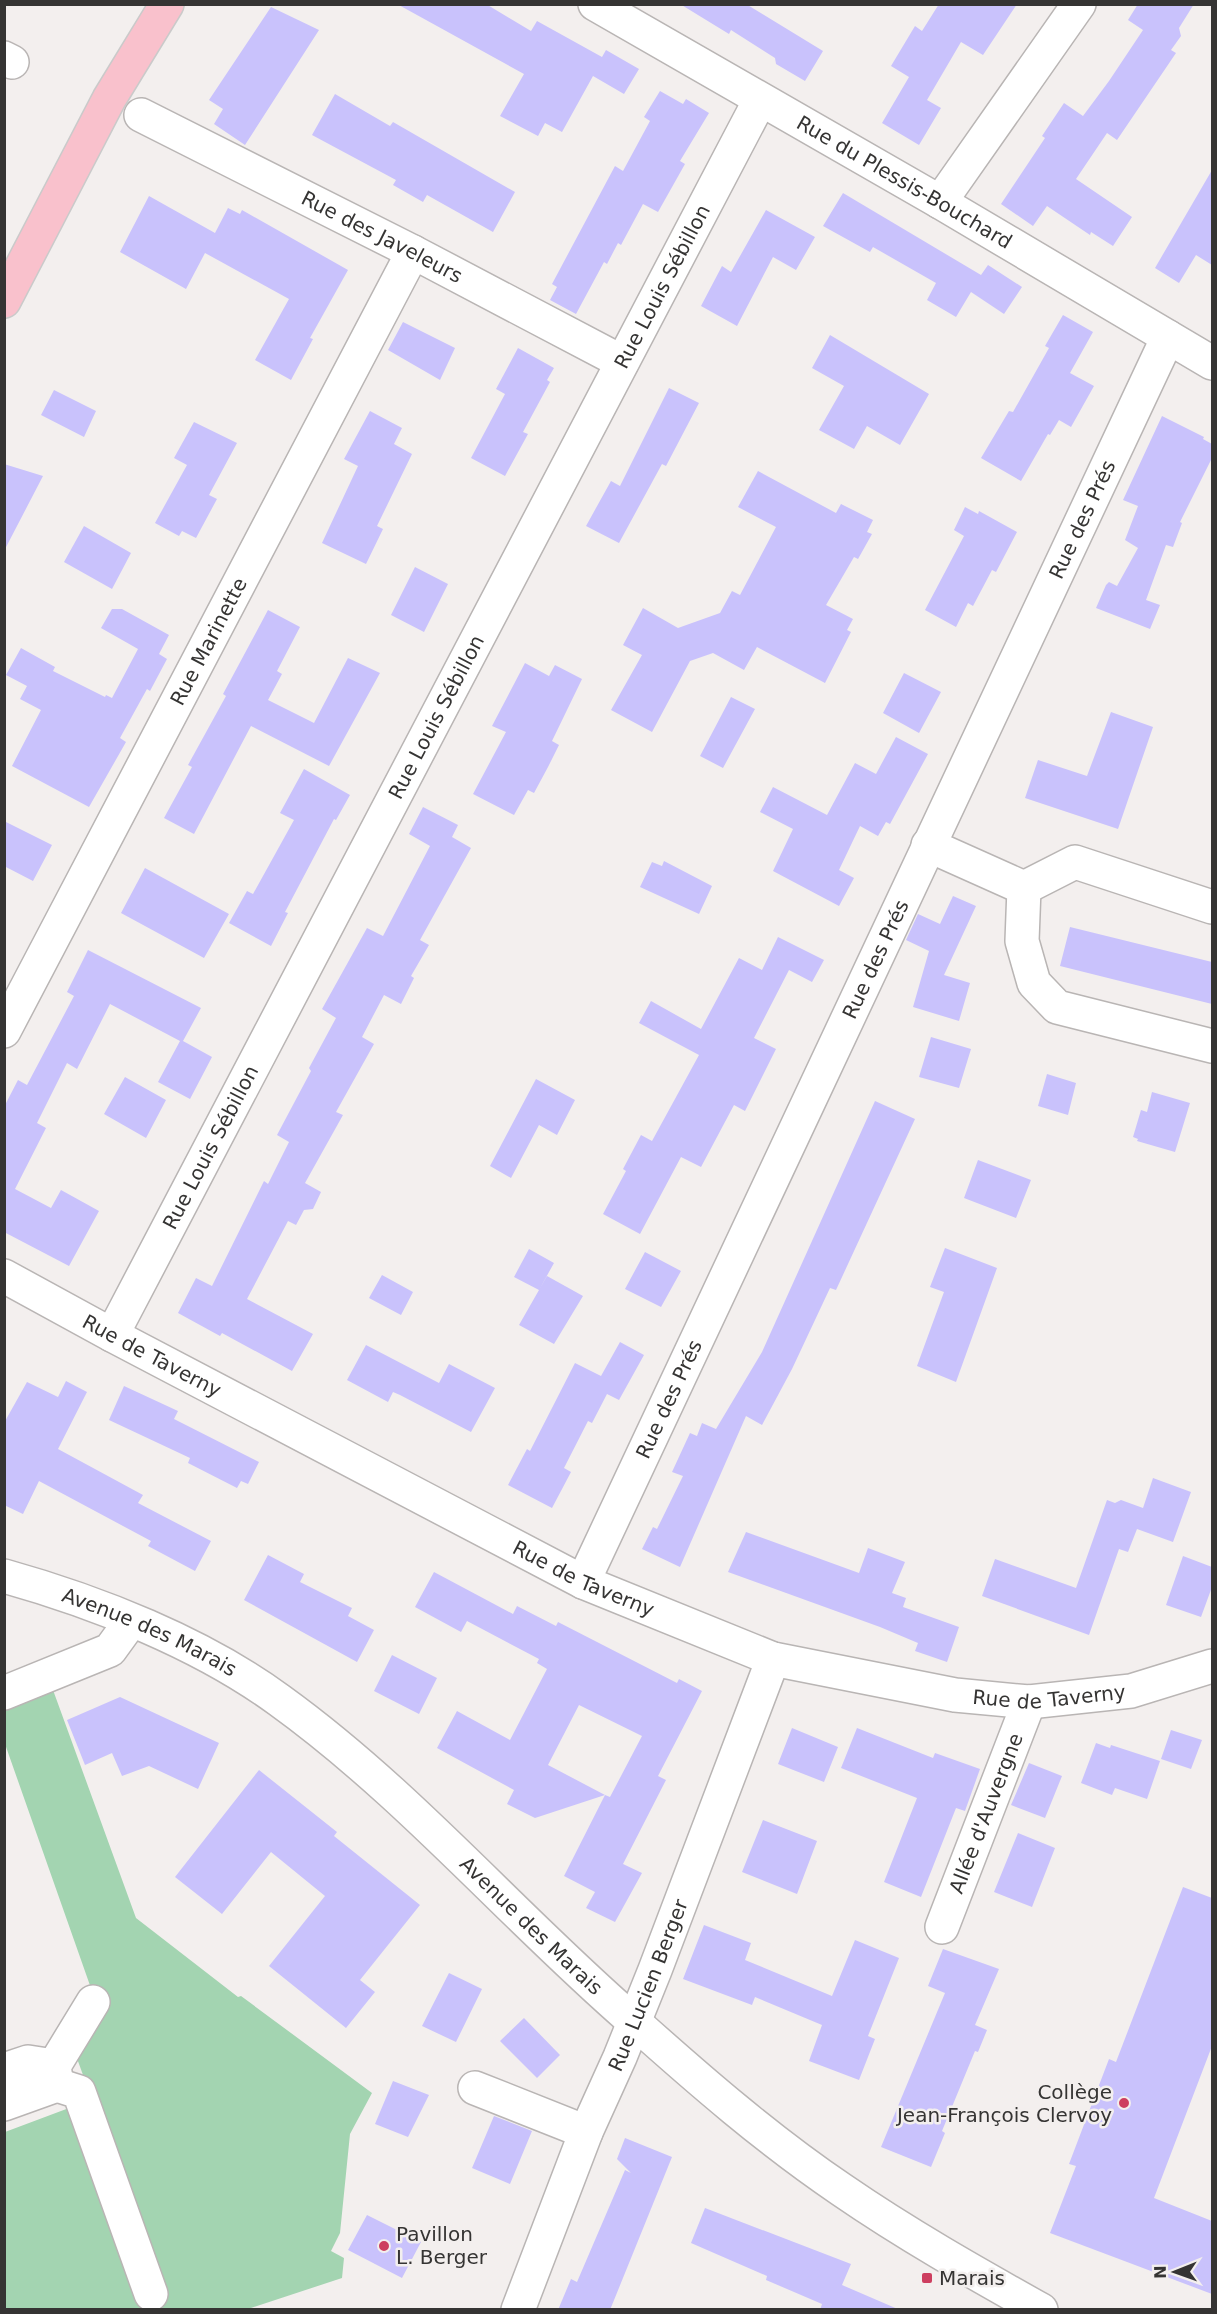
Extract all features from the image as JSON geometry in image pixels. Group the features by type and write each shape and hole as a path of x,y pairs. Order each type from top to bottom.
{"main road":[{"path":"4,300 109,99 167,4"}],"street":[{"name":"Rue du Plessis-Bouchard","path":"595,4 940,202 1212,363"},
{"path":"940,202 1078,4"},
{"name":"Rue Louis Sébillon","path":"112,1335 760,100"},
{"name":"Rue des Javeleurs","path":"141,115 413,252 622,362"},
{"name":"Rue Marinette","path":"4,1031 413,252"},
{"name":"Rue des Prés","path":"583,1582 1168,337"},
{"path":"928,845 1024,888"},
{"path":"1024,888 1075,862 1212,907"},
{"path":"1024,888 1022,941 1034,983 1057,1007 1212,1046"},
{"name":"Rue de Taverny","path":"4,1276 583,1582 773,1659 955,1695 1029,1702 1131,1691 1212,1666"},
{"name":"Avenue des Marais","path":"4,1576 43,1587 131,1621 239,1673 279,1699 379,1780 633,2022 721,2097 840,2189 934,2250 1041,2310"},
{"path":"4,1693 110,1650 131,1621"},
{"name":"Rue Lucien Berger","path":"518,2310 586,2132 633,2022 773,1659"},
{"name":"Allée d'Auvergne","path":"942,1927 1029,1702"},
{"path":"4,2104 56,2075 93,2002"},
{"path":"4,2070 28,2062 56,2075 80,2092 151,2294"},
{"path":"475,2088 586,2132"}],"green space":[{"path":"53,1690 136,1918 238,1997 241,1996 372,2093 350,2134 340,2233 331,2251 344,2258 342,2278 248,2309 5,2310 5,2132 69,2108 133,2212 75,2053 99,2011 5,1744 5,1709"}],"building":[{"path":"397,4 486,4 531,31 537,21 602,57 606,50 639,69 624,94 593,76 562,132 545,123 538,136 500,116 524,74"},
{"path":"680,4 746,4 823,51 805,81 776,64 775,58 731,30 729,34"},
{"path":"939,4 1017,4 983,55 961,42 927,100 941,108 919,145 882,123 909,77 891,66 915,26 922,31"},
{"path":"1138,4 1194,4 1179,28 1181,36 1171,50 1176,53 1117,140 1107,133 1076,179 1132,217 1113,246 1091,232 1090,235 1047,206 1033,226 1001,204 1045,138 1042,136 1064,103 1083,116 1109,81 1143,30 1128,20"},
{"path":"271,7 319,30 245,145 214,124 223,109 209,100"},
{"path":"660,91 683,104 686,99 709,113 680,161 685,164 658,212 643,204 621,245 618,243 607,264 604,262 576,314 550,300 557,287 552,284 615,166 623,171 650,121 644,117"},
{"path":"335,94 390,126 393,122 515,192 493,232 427,195 423,202 393,185 396,180 312,135"},
{"path":"1212,170 1212,265 1196,255 1179,283 1155,268"},
{"path":"843,193 981,275 988,265 1022,287 1004,314 971,292 956,317 927,300 936,283 873,247 870,252 823,226"},
{"path":"149,196 215,233 228,208 240,214 242,210 348,270 310,338 313,339 291,380 255,360 289,299 205,253 186,289 120,252"},
{"path":"766,210 815,237 796,270 773,257 737,326 701,306 722,266 731,272"},
{"path":"1063,315 1093,332 1070,373 1094,386 1071,427 1059,420 1050,435 1048,434 1021,481 981,458 1009,411 1013,412 1049,348 1045,346"},
{"path":"403,322 455,348 440,380 388,350"},
{"path":"830,335 929,394 900,445 867,426 854,449 819,430 844,386 812,368"},
{"path":"518,348 554,368 547,380 550,382 523,432 528,434 505,476 471,458 505,394 496,389"},
{"path":"669,388 699,403 666,466 662,464 619,543 586,526 611,481 620,486"},
{"path":"54,390 96,411 84,437 41,415"},
{"path":"370,411 402,428 394,444 412,454 377,526 383,529 366,564 322,543 358,466 344,459"},
{"path":"1162,416 1204,437 1203,439 1212,444 1212,458 1180,522 1182,523 1173,547 1166,545 1146,600 1160,605 1150,629 1096,608 1106,585 1109,582 1117,586 1138,548 1125,540 1138,506 1123,500"},
{"path":"194,422 237,443 209,495 217,499 196,538 182,531 179,536 155,523 187,465 174,458"},
{"path":"4,464 43,476 4,551"},
{"path":"758,471 836,513 841,504 873,520 867,532 872,534 858,559 854,557 826,605 853,619 847,630 851,632 825,683 757,647 744,670 713,653 690,661 652,732 611,710 642,655 623,645 643,608 678,628 720,613 732,591 740,595 776,527 738,507"},
{"path":"965,507 978,514 979,511 1017,532 996,572 992,570 973,606 968,603 956,627 925,610 964,536 954,530"},
{"path":"84,526 131,553 112,589 64,562"},
{"path":"415,567 448,584 424,632 391,615"},
{"path":"112,609 122,609 169,635 159,654 167,659 150,691 147,689 120,738 126,742 89,807 12,766 41,710 20,699 27,686 6,675 21,648 55,667 53,671 105,697 106,695 112,698 138,649 101,628"},
{"path":"268,610 300,627 277,671 282,674 268,700 314,723 348,658 380,673 329,766 251,726 194,834 164,818 192,767 188,765 226,696 223,694"},
{"path":"525,663 549,676 555,665 582,679 552,741 559,745 534,793 528,790 514,815 473,794 506,732 492,726"},
{"path":"904,673 941,692 919,733 883,713"},
{"path":"731,697 755,709 723,768 700,756"},
{"path":"1111,712 1153,727 1118,829 1025,798 1038,760 1087,776"},
{"path":"896,737 928,754 890,824 886,822 878,836 860,826 839,870 854,878 839,906 773,871 793,829 760,812 773,787 827,815 855,763 876,774"},
{"path":"304,769 350,795 336,820 334,819 285,912 288,913 271,946 229,923 247,891 253,894 294,820 280,813"},
{"path":"423,807 458,825 452,837 471,848 420,940 429,945 411,976 414,978 401,1004 384,995 362,1037 374,1044 336,1112 343,1115 305,1183 321,1192 313,1209 304,1210 296,1225 288,1221 247,1299 313,1334 292,1371 222,1333 220,1336 178,1313 196,1278 212,1286 264,1181 268,1184 289,1142 277,1135 336,1018 322,1009 367,928 383,936 430,846 409,834"},
{"path":"4,821 52,845 33,881 4,866"},
{"path":"664,861 712,886 699,914 640,887 652,862 662,866"},
{"path":"145,868 229,914 204,958 121,913"},
{"path":"953,896 976,906 944,975 970,983 959,1021 913,1007 929,951 906,940 918,914 940,924"},
{"path":"1070,927 1212,962 1212,1004 1060,966"},
{"path":"778,937 824,960 812,982 789,970 754,1038 776,1049 745,1111 734,1105 701,1167 681,1157 640,1234 603,1214 626,1171 623,1169 641,1135 652,1141 699,1055 639,1023 651,1001 701,1029 739,958 762,970"},
{"path":"88,950 201,1008 183,1041 212,1057 190,1099 158,1082 180,1041 110,1004 77,1069 67,1063 37,1123 46,1128 15,1189 51,1208 61,1190 99,1211 69,1266 4,1232 4,1107 18,1080 27,1085 74,996 67,992"},
{"path":"931,1037 971,1049 959,1088 919,1077"},
{"path":"1047,1074 1076,1083 1068,1115 1038,1106"},
{"path":"125,1077 166,1100 146,1138 104,1114"},
{"path":"536,1079 575,1100 557,1135 539,1125 511,1178 490,1166"},
{"path":"1152,1092 1190,1103 1175,1152 1137,1141 1138,1139 1133,1137 1141,1110 1147,1112"},
{"path":"875,1101 915,1119 836,1290 830,1288 792,1369 762,1425 746,1416 680,1567 642,1549 653,1527 657,1529 683,1476 672,1472 690,1433 697,1436 702,1423 716,1429 762,1352"},
{"path":"978,1160 1031,1180 1016,1218 964,1198"},
{"path":"945,1248 997,1268 956,1382 917,1366 944,1292 930,1287"},
{"path":"529,1249 554,1263 539,1290 514,1277"},
{"path":"645,1252 681,1271 661,1307 625,1289"},
{"path":"382,1275 413,1292 401,1315 369,1298"},
{"path":"547,1276 583,1296 554,1344 519,1325"},
{"path":"620,1342 644,1355 619,1400 607,1394 592,1423 588,1421 564,1468 571,1472 552,1508 508,1485 527,1449 530,1451 575,1363 601,1376"},
{"path":"366,1345 439,1383 449,1364 495,1388 471,1432 393,1392 388,1402 347,1380"},
{"path":"66,1381 87,1392 58,1449 143,1495 138,1503 211,1541 195,1571 148,1546 151,1541 39,1481 23,1514 4,1505 4,1423 27,1382 58,1397"},
{"path":"124,1386 178,1411 174,1419 259,1462 248,1484 241,1481 237,1488 188,1463 190,1458 109,1420"},
{"path":"1153,1478 1191,1492 1173,1542 1137,1529 1128,1552 1119,1549 1089,1635 982,1596 995,1559 1076,1588 1107,1500 1115,1503 1121,1500 1143,1508"},
{"path":"746,1532 859,1573 868,1548 905,1562 892,1593 906,1598 903,1607 959,1627 947,1662 915,1651 918,1643 880,1627 728,1572"},
{"path":"268,1555 304,1574 300,1582 352,1608 348,1616 374,1630 357,1662 244,1600"},
{"path":"1183,1556 1212,1567 1212,1587 1201,1617 1166,1605"},
{"path":"434,1572 513,1614 517,1606 556,1626 558,1622 677,1683 679,1679 702,1691 658,1776 666,1780 623,1864 642,1873 615,1922 586,1908 595,1892 564,1876 605,1795 535,1818 507,1804 514,1790 437,1748 457,1711 510,1740 547,1669 537,1663 539,1659 467,1621 461,1632 415,1607","holes":["579,1705 642,1736 610,1797 548,1765"]},
{"path":"392,1655 437,1678 419,1714 374,1691"},
{"path":"120,1697 219,1743 198,1789 149,1766 122,1776 112,1753 85,1765 67,1720"},
{"path":"792,1728 838,1747 824,1782 778,1764"},
{"path":"857,1728 933,1758 935,1753 980,1769 965,1811 956,1808 921,1897 884,1882 917,1798 841,1768"},
{"path":"1171,1730 1202,1740 1191,1769 1161,1759"},
{"path":"1096,1743 1110,1748 1111,1745 1160,1761 1147,1799 1115,1788 1112,1795 1081,1783"},
{"path":"1029,1763 1062,1776 1045,1818 1011,1805"},
{"path":"259,1770 337,1832 334,1836 420,1905 360,1980 375,1992 346,2028 269,1966 325,1896 271,1852 222,1914 175,1877"},
{"path":"763,1820 817,1841 797,1894 742,1872"},
{"path":"1018,1833 1055,1848 1032,1907 994,1892"},
{"path":"1183,1887 1212,1898 1212,2046 1154,2198 1212,2221 1212,2294 1050,2233 1076,2166 1069,2164 1109,2059 1116,2062"},
{"path":"704,1925 751,1943 745,1960 832,1996 855,1940 899,1958 868,2036 875,2039 859,2080 809,2061 822,2025 755,1997 752,2005 683,1979"},
{"path":"943,1949 999,1969 975,2025 987,2030 978,2052 975,2051 942,2131 945,2133 931,2167 881,2147 945,1993 928,1986"},
{"path":"449,1973 482,1989 456,2042 422,2026"},
{"path":"524,2018 560,2055 537,2078 500,2041"},
{"path":"393,2081 429,2095 408,2137 375,2124"},
{"path":"494,2116 532,2131 510,2184 472,2168"},
{"path":"625,2138 672,2157 610,2310 558,2310 571,2279 577,2282 625,2170 631,2173 617,2159"},
{"path":"705,2208 851,2264 842,2285 900,2310 820,2310 822,2304 766,2280 767,2276 691,2243"},
{"name":"Pavillon L. Berger","path":"367,2215 421,2242 402,2278 348,2250"}],"place":[{"name":"Collège Jean-François Clervoy","path":"1124,2103"},
{"name":"Pavillon L. Berger","path":"384,2246"},
{"name":"Marais","path":"927,2278"}]}
